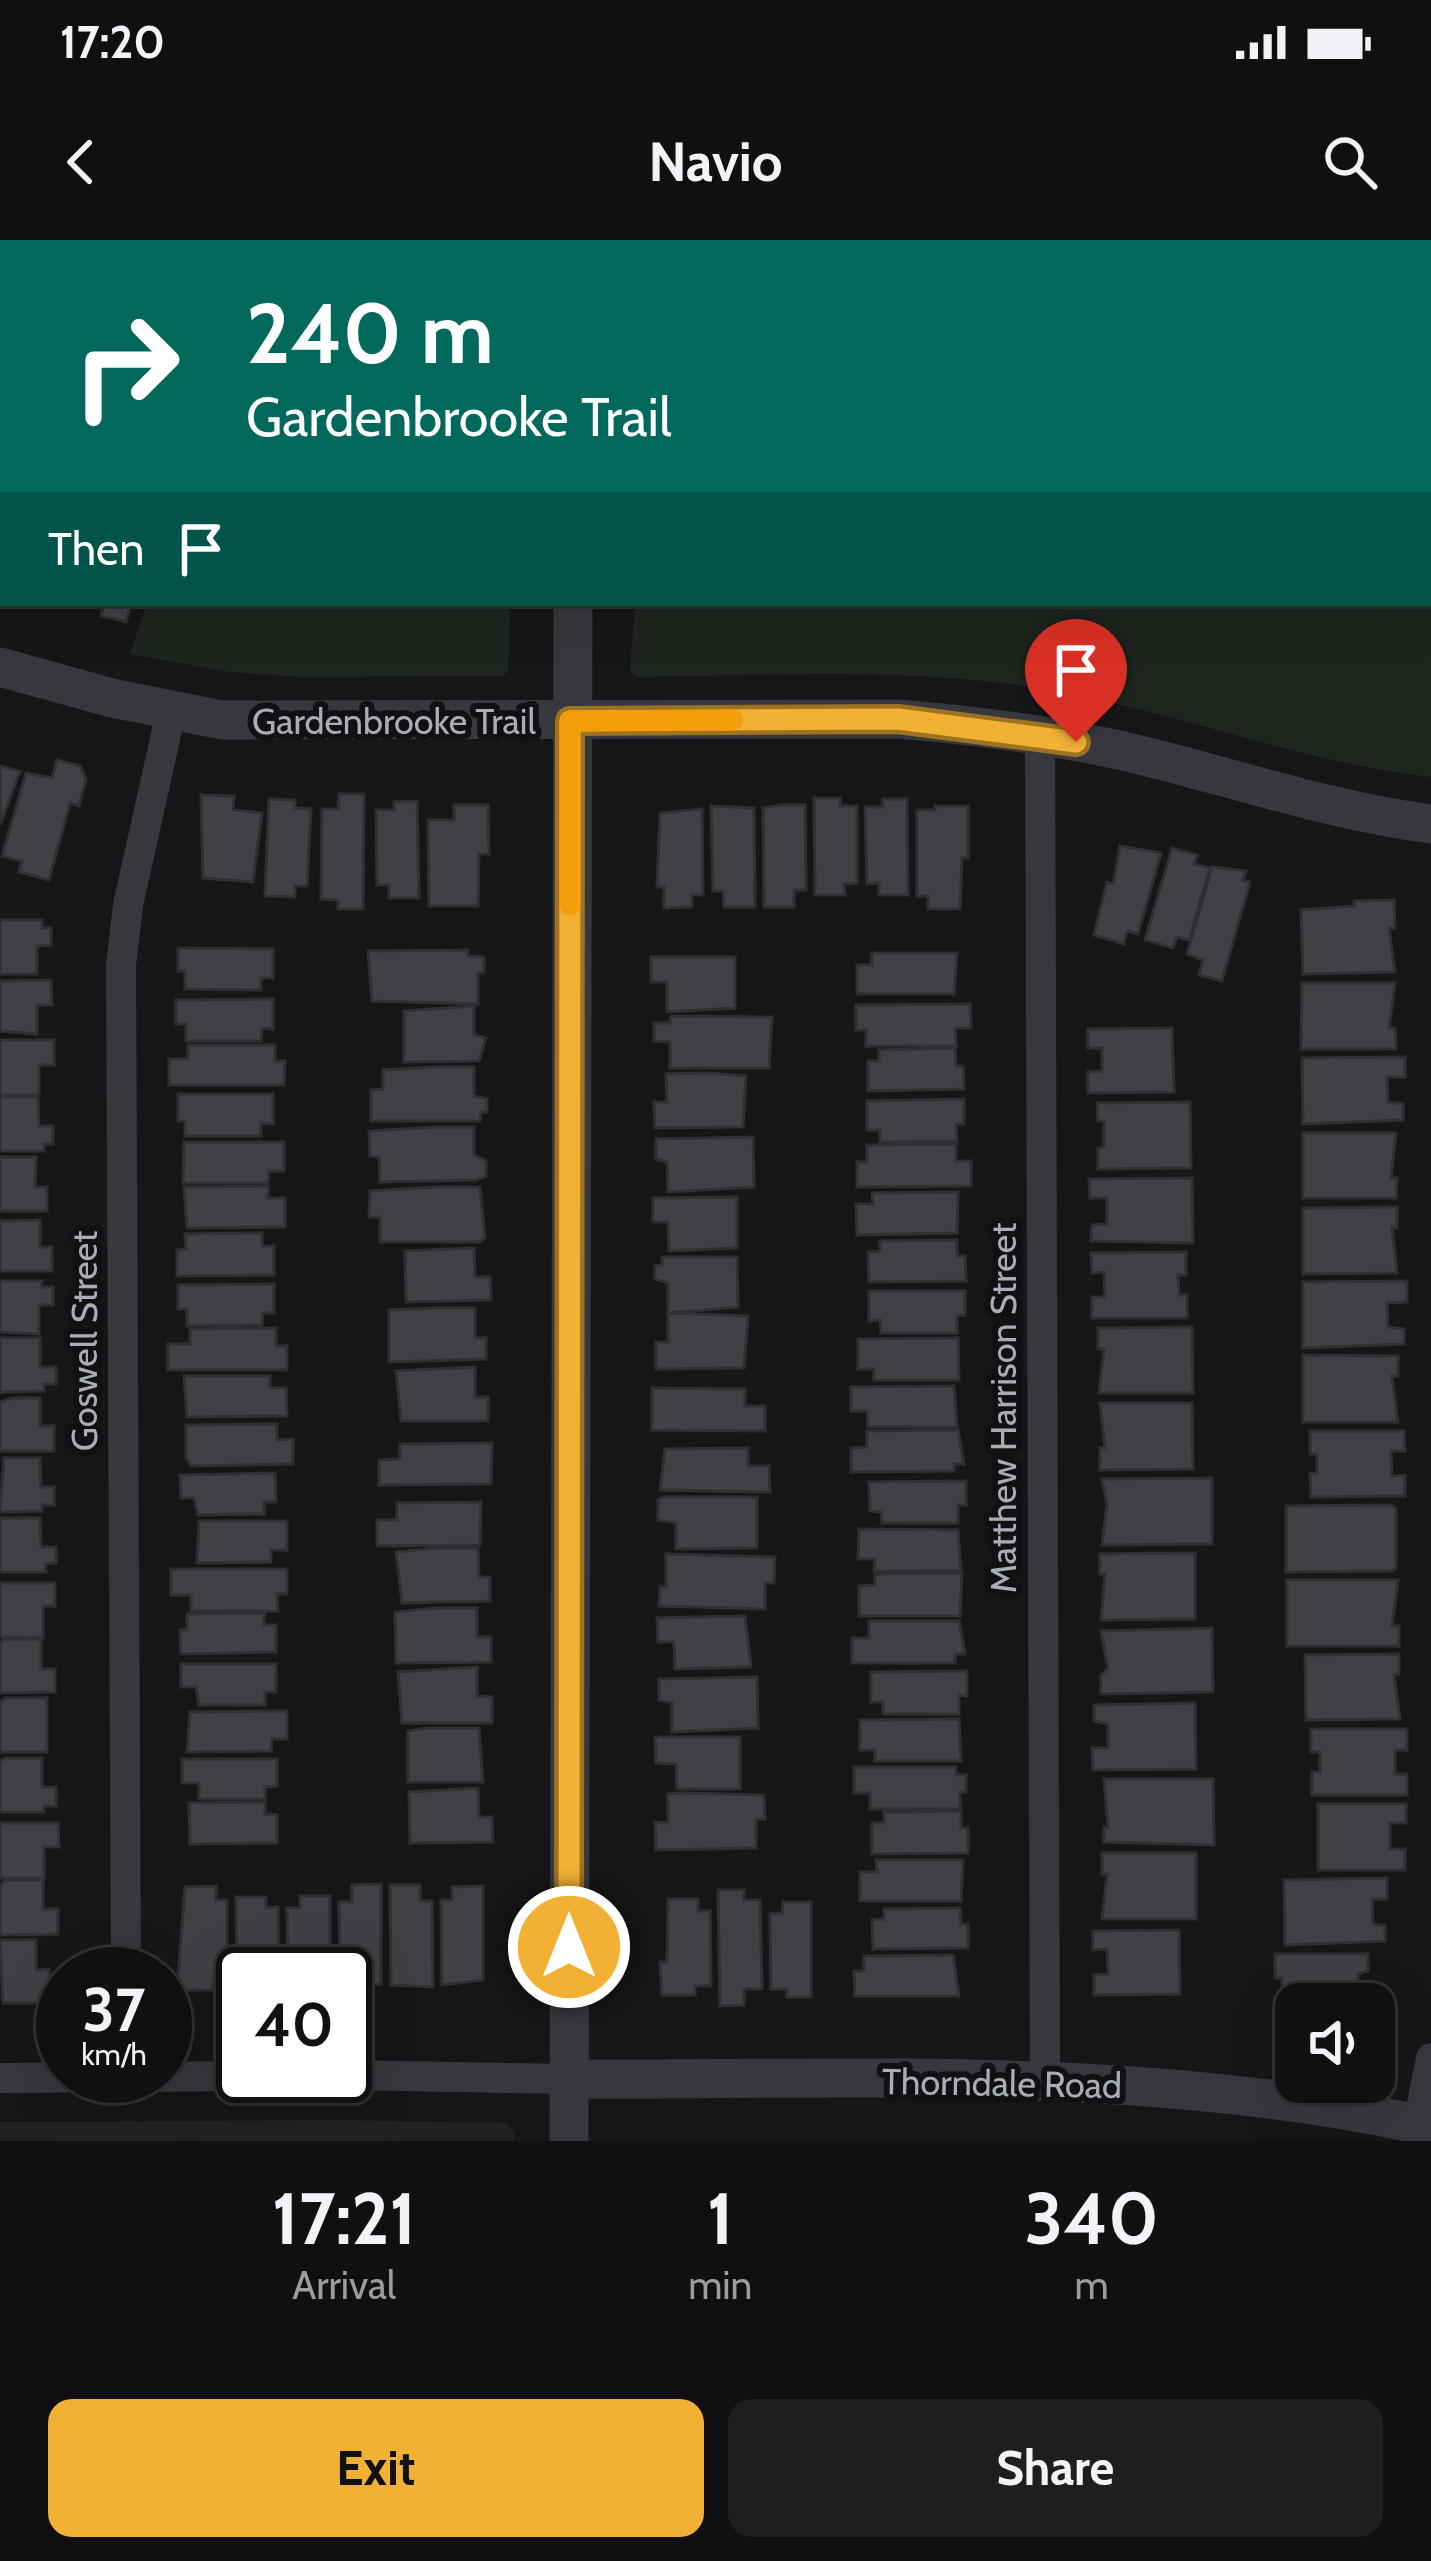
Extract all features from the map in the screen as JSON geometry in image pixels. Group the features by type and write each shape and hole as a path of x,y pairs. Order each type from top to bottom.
{"street":[{"path":"569,2141 573,606"},
{"name":"Gardenbrooke Trail","path":"0,667 171,712 222,720 898,719 1040,734 1146,757 1300,801 1431,824"},
{"name":"Goswell Street","path":"126,1947 121,964 128,905 171,712"},
{"name":"Matthew Harrison Street","path":"1040,734 1045,2081"},
{"path":"1425,2126 1431,2058"},
{"path":"372,2075 569,2079"},
{"path":"0,2078 36,2078"},
{"name":"Thorndale Road","path":"569,2079 1045,2081 1255,2098 1425,2126"}],"shaded area":[{"path":"146,606 510,606 508,671 503,676 301,677 230,672 130,654"},
{"path":"635,606 1431,606 1431,777 1336,761 1104,701 1005,683 848,674 637,677 630,670"},
{"path":"0,2122 506,2123 514,2131 514,2141 0,2141"}],"building":[{"path":"103,606 130,606 126,622 101,616"},
{"path":"57,760 80,766 86,779 79,806 70,803 49,880 19,872 22,861 2,856 26,773 52,778"},
{"path":"0,766 20,771 0,825"},
{"path":"339,794 364,794 363,909 338,909 338,900 321,899 322,809 338,809"},
{"path":"201,795 234,796 233,810 262,813 253,882 203,878"},
{"path":"814,798 840,798 840,806 857,806 857,883 844,884 845,895 815,895"},
{"path":"269,799 295,800 295,808 311,809 307,886 295,886 295,897 265,896"},
{"path":"883,799 907,799 908,895 879,895 879,883 867,884 865,807 883,807"},
{"path":"417,801 419,898 389,898 389,885 377,885 376,810 394,810 394,802"},
{"path":"454,805 488,805 489,854 479,854 478,906 429,906 428,820 454,820"},
{"path":"805,805 806,890 794,890 794,907 764,907 763,808"},
{"path":"711,806 754,808 755,907 724,907 723,891 713,891"},
{"path":"935,806 968,806 968,858 962,858 960,909 928,909 928,896 917,896 917,810 935,810"},
{"path":"702,809 703,895 692,895 692,907 664,908 664,887 657,887 660,813"},
{"path":"1120,846 1161,853 1138,934 1127,931 1124,944 1094,935 1107,882 1113,884"},
{"path":"1172,848 1197,855 1194,864 1210,868 1189,940 1177,937 1173,948 1145,940"},
{"path":"1212,867 1246,871 1243,880 1250,882 1222,981 1199,975 1203,960 1187,954"},
{"path":"1394,900 1395,928 1389,928 1395,972 1303,974 1301,910"},
{"path":"0,920 42,920 42,928 51,928 51,945 37,946 37,974 0,974"},
{"path":"178,948 273,949 273,978 261,978 261,990 185,989 185,971 178,971"},
{"path":"468,950 468,956 484,957 484,972 478,973 478,1004 372,1001 368,951"},
{"path":"872,953 957,953 954,994 857,994 857,965 872,965"},
{"path":"651,957 735,957 735,1008 667,1012 667,982 651,982"},
{"path":"51,980 52,1005 37,1005 37,1034 0,1031 0,981"},
{"path":"1302,983 1395,983 1389,1028 1395,1028 1396,1049 1301,1049"},
{"path":"273,999 273,1029 262,1028 261,1041 186,1041 186,1024 176,1024 176,1000"},
{"path":"970,1004 971,1028 955,1028 956,1046 866,1046 866,1030 856,1030 856,1005"},
{"path":"474,1006 474,1035 486,1038 479,1061 404,1062 404,1011"},
{"path":"671,1016 772,1017 769,1068 670,1068 670,1042 654,1041 654,1023 670,1023"},
{"path":"1172,1028 1174,1092 1088,1093 1088,1072 1102,1071 1102,1048 1088,1048 1088,1029"},
{"path":"0,1040 54,1040 54,1065 39,1065 39,1095 0,1095"},
{"path":"188,1045 275,1045 275,1061 285,1061 284,1085 169,1085 169,1059 188,1059"},
{"path":"955,1048 956,1066 963,1066 964,1089 868,1091 868,1061 879,1061 879,1050"},
{"path":"1405,1057 1405,1077 1387,1077 1388,1102 1403,1104 1403,1120 1303,1124 1302,1058"},
{"path":"474,1067 474,1096 487,1099 487,1112 481,1112 480,1121 371,1121 371,1090 383,1089 383,1070"},
{"path":"666,1074 746,1076 743,1127 655,1128 654,1102 667,1102"},
{"path":"178,1094 273,1094 273,1124 261,1123 261,1136 185,1136 185,1121 178,1121"},
{"path":"0,1097 38,1097 39,1126 53,1126 53,1144 44,1144 44,1151 0,1151"},
{"path":"964,1099 964,1124 956,1124 957,1141 880,1142 880,1130 867,1130 867,1101"},
{"path":"1190,1102 1191,1168 1098,1169 1104,1121 1098,1121 1097,1103"},
{"path":"474,1127 474,1155 486,1161 486,1176 380,1182 379,1157 370,1156 369,1131"},
{"path":"1303,1133 1396,1133 1391,1178 1397,1178 1396,1198 1303,1198"},
{"path":"753,1137 754,1187 668,1192 667,1162 656,1159 656,1139"},
{"path":"184,1142 284,1142 284,1171 269,1171 268,1183 183,1183"},
{"path":"956,1144 956,1161 971,1161 971,1186 857,1187 857,1162 867,1162 867,1145"},
{"path":"0,1157 36,1157 35,1187 47,1187 47,1211 0,1211"},
{"path":"1192,1178 1193,1243 1091,1241 1092,1225 1107,1224 1107,1198 1090,1198 1089,1179"},
{"path":"268,1186 268,1198 285,1198 285,1227 187,1228 184,1187"},
{"path":"480,1187 485,1238 480,1242 380,1242 380,1217 369,1217 370,1191"},
{"path":"958,1192 957,1233 857,1235 856,1204 873,1204 872,1193"},
{"path":"737,1197 737,1248 669,1251 668,1222 653,1222 653,1198"},
{"path":"1397,1207 1397,1228 1392,1228 1397,1273 1303,1274 1303,1208"},
{"path":"40,1220 40,1247 52,1247 52,1271 0,1271 0,1221"},
{"path":"262,1233 262,1246 274,1246 274,1275 177,1276 177,1250 186,1249 185,1234"},
{"path":"957,1240 957,1256 965,1256 966,1281 869,1282 868,1252 880,1251 880,1241"},
{"path":"474,1248 475,1277 490,1277 491,1300 406,1302 405,1251"},
{"path":"1186,1252 1186,1275 1178,1275 1179,1295 1187,1295 1187,1318 1092,1318 1092,1297 1105,1297 1104,1272 1092,1273 1091,1253"},
{"path":"662,1257 737,1257 738,1307 668,1313 668,1283 655,1279 655,1266 662,1265"},
{"path":"0,1281 42,1281 41,1287 53,1287 53,1305 39,1305 39,1334 0,1332"},
{"path":"1407,1281 1407,1302 1387,1303 1388,1327 1404,1329 1404,1344 1303,1348 1303,1282"},
{"path":"274,1284 274,1313 263,1313 262,1325 187,1326 187,1309 178,1309 178,1285"},
{"path":"869,1291 965,1291 965,1315 957,1316 957,1333 881,1333 880,1320 869,1321"},
{"path":"475,1308 475,1338 486,1338 486,1359 389,1362 389,1310"},
{"path":"668,1313 748,1316 744,1368 656,1369 656,1342 668,1342"},
{"path":"1192,1327 1193,1393 1099,1393 1104,1349 1098,1349 1098,1328"},
{"path":"276,1328 276,1346 287,1346 287,1370 168,1370 168,1344 190,1344 190,1329"},
{"path":"0,1338 40,1338 40,1367 56,1367 56,1384 44,1384 44,1391 0,1392"},
{"path":"958,1338 959,1380 874,1380 874,1369 858,1369 858,1339"},
{"path":"1303,1355 1398,1356 1398,1376 1392,1376 1398,1422 1303,1422"},
{"path":"475,1367 475,1397 488,1397 488,1421 401,1421 396,1371"},
{"path":"184,1376 270,1376 270,1388 286,1388 287,1416 187,1417"},
{"path":"954,1386 957,1427 868,1427 867,1411 851,1411 851,1387"},
{"path":"652,1388 745,1389 745,1406 765,1406 765,1431 652,1430"},
{"path":"40,1398 40,1426 54,1426 54,1451 0,1451 0,1402"},
{"path":"1100,1403 1192,1403 1193,1469 1100,1470 1100,1448 1105,1448"},
{"path":"277,1424 277,1440 293,1439 293,1464 191,1466 186,1457 186,1425"},
{"path":"958,1430 964,1464 954,1464 954,1471 851,1472 851,1448 867,1447 867,1431"},
{"path":"1310,1431 1404,1431 1405,1451 1391,1451 1392,1476 1405,1475 1405,1496 1311,1497 1310,1473 1317,1473 1317,1454 1310,1454"},
{"path":"492,1443 491,1484 379,1485 379,1460 400,1459 400,1444"},
{"path":"748,1448 748,1466 769,1466 770,1492 660,1490 665,1449"},
{"path":"4,1458 40,1458 41,1487 54,1487 54,1505 42,1505 42,1511 0,1512"},
{"path":"275,1473 276,1502 264,1502 264,1514 198,1515 194,1498 181,1498 180,1475"},
{"path":"1212,1478 1212,1544 1102,1545 1107,1504 1102,1479"},
{"path":"966,1481 966,1505 958,1505 958,1523 882,1523 881,1512 870,1511 869,1482"},
{"path":"757,1497 757,1548 676,1549 676,1523 658,1520 658,1499"},
{"path":"481,1502 480,1545 377,1546 377,1520 397,1520 397,1503"},
{"path":"1286,1506 1396,1508 1396,1568 1286,1572"},
{"path":"0,1518 40,1518 41,1547 56,1547 56,1563 45,1564 46,1572 0,1572"},
{"path":"199,1521 287,1521 287,1550 271,1550 271,1562 197,1563"},
{"path":"859,1529 958,1530 961,1571 874,1571 875,1559 858,1559"},
{"path":"478,1548 479,1577 490,1577 490,1601 402,1603 396,1552"},
{"path":"1195,1553 1195,1619 1101,1620 1105,1574 1100,1574 1100,1554"},
{"path":"666,1554 775,1557 774,1583 765,1583 765,1609 659,1606 660,1586 666,1587"},
{"path":"171,1569 287,1569 287,1594 277,1594 278,1611 191,1611 191,1595 171,1595"},
{"path":"962,1573 960,1616 859,1616 859,1586 875,1585 875,1574"},
{"path":"1287,1580 1398,1580 1392,1626 1399,1626 1399,1646 1287,1646"},
{"path":"0,1583 55,1583 55,1606 43,1606 43,1638 0,1637"},
{"path":"477,1608 477,1637 491,1637 491,1662 396,1663 395,1612"},
{"path":"264,1613 264,1625 276,1625 276,1652 181,1654 180,1630 187,1630 187,1614"},
{"path":"745,1616 751,1667 675,1669 674,1642 658,1642 657,1618"},
{"path":"869,1621 959,1621 965,1654 955,1654 955,1663 852,1663 852,1638 869,1638"},
{"path":"1212,1628 1213,1692 1101,1694 1101,1675 1108,1669 1101,1631"},
{"path":"41,1639 41,1669 55,1669 55,1692 0,1693 0,1643"},
{"path":"1399,1654 1399,1674 1394,1675 1400,1719 1306,1720 1305,1655"},
{"path":"181,1664 276,1664 276,1692 265,1692 265,1705 199,1705 196,1687 181,1687"},
{"path":"477,1667 477,1696 492,1697 492,1723 402,1723 398,1672"},
{"path":"967,1671 967,1696 959,1695 959,1714 883,1714 883,1702 871,1702 871,1672"},
{"path":"757,1677 758,1728 672,1732 672,1703 659,1700 659,1679"},
{"path":"47,1698 47,1752 0,1752 0,1702"},
{"path":"1195,1703 1196,1769 1093,1770 1092,1748 1108,1748 1108,1724 1094,1721 1094,1705"},
{"path":"287,1711 287,1739 272,1739 271,1751 187,1752 190,1712"},
{"path":"959,1719 961,1761 875,1761 875,1750 860,1750 860,1720"},
{"path":"479,1728 483,1782 408,1782 408,1731"},
{"path":"1311,1729 1407,1729 1407,1750 1395,1750 1395,1774 1407,1774 1407,1795 1312,1795 1312,1772 1320,1772 1320,1752 1311,1752"},
{"path":"655,1737 740,1737 740,1789 677,1789 676,1764 656,1763"},
{"path":"42,1758 42,1787 56,1787 56,1806 44,1806 44,1812 0,1812 0,1761"},
{"path":"182,1759 277,1759 277,1786 265,1787 265,1799 199,1799 199,1783 182,1783"},
{"path":"854,1767 956,1767 956,1775 966,1775 966,1792 960,1792 960,1809 870,1809 870,1793 854,1793"},
{"path":"1104,1779 1213,1779 1214,1845 1104,1842 1104,1827 1108,1827"},
{"path":"478,1788 479,1817 492,1817 493,1842 410,1843 409,1792"},
{"path":"668,1794 764,1795 765,1819 756,1819 756,1848 656,1850 655,1822 668,1823"},
{"path":"265,1802 265,1814 277,1815 277,1843 190,1844 189,1803"},
{"path":"1318,1804 1406,1804 1406,1823 1390,1823 1390,1849 1405,1849 1405,1870 1318,1870"},
{"path":"961,1811 961,1828 968,1828 968,1853 872,1854 872,1823 884,1823 884,1812"},
{"path":"0,1823 58,1823 59,1847 44,1847 44,1878 0,1878"},
{"path":"1102,1853 1196,1853 1196,1919 1102,1919 1107,1874 1102,1874"},
{"path":"876,1860 963,1860 961,1901 860,1901 860,1872 877,1872"},
{"path":"1387,1878 1387,1899 1372,1899 1373,1924 1385,1926 1385,1941 1285,1945 1284,1880"},
{"path":"6,1880 43,1880 43,1909 58,1909 58,1934 0,1935 0,1885"},
{"path":"381,1884 381,1984 372,1984 372,1947 340,1947 339,1902 352,1902 352,1885"},
{"path":"390,1885 420,1885 420,1901 432,1901 433,1987 391,1985"},
{"path":"216,1886 216,1900 227,1900 227,1947 216,1947 213,1990 192,1990 192,1947 180,1947 185,1887"},
{"path":"483,1886 483,1980 442,1985 441,1900 452,1900 452,1887"},
{"path":"718,1890 744,1890 744,1900 760,1900 762,1989 744,1989 744,2005 720,2006"},
{"path":"300,1896 330,1896 330,1947 288,1947 287,1908 300,1908"},
{"path":"236,1897 266,1897 266,1908 278,1907 279,1947 237,1947"},
{"path":"668,1899 698,1899 698,1911 710,1911 711,1986 695,1986 695,1995 662,1995 660,1962 667,1962"},
{"path":"783,1902 811,1902 811,1997 787,1997 787,1989 771,1989 770,1914 782,1913"},
{"path":"960,1908 961,1924 968,1924 968,1948 873,1949 872,1920 884,1919 884,1909"},
{"path":"1179,1930 1180,1994 1094,1995 1094,1975 1108,1974 1107,1949 1093,1950 1093,1931"},
{"path":"0,1940 36,1940 36,2003 3,2003"},
{"path":"1275,1954 1368,1954 1368,1971 1358,1974 1358,1983 1282,1983 1282,1978 1275,1978"},
{"path":"953,1955 959,1996 855,1996 854,1971 864,1971 864,1956"}],"slow traffic":[{"path":"570,905 570,721 733,720"}],"route":[{"path":"569,1947 570,721 898,719 1076,742"}]}
